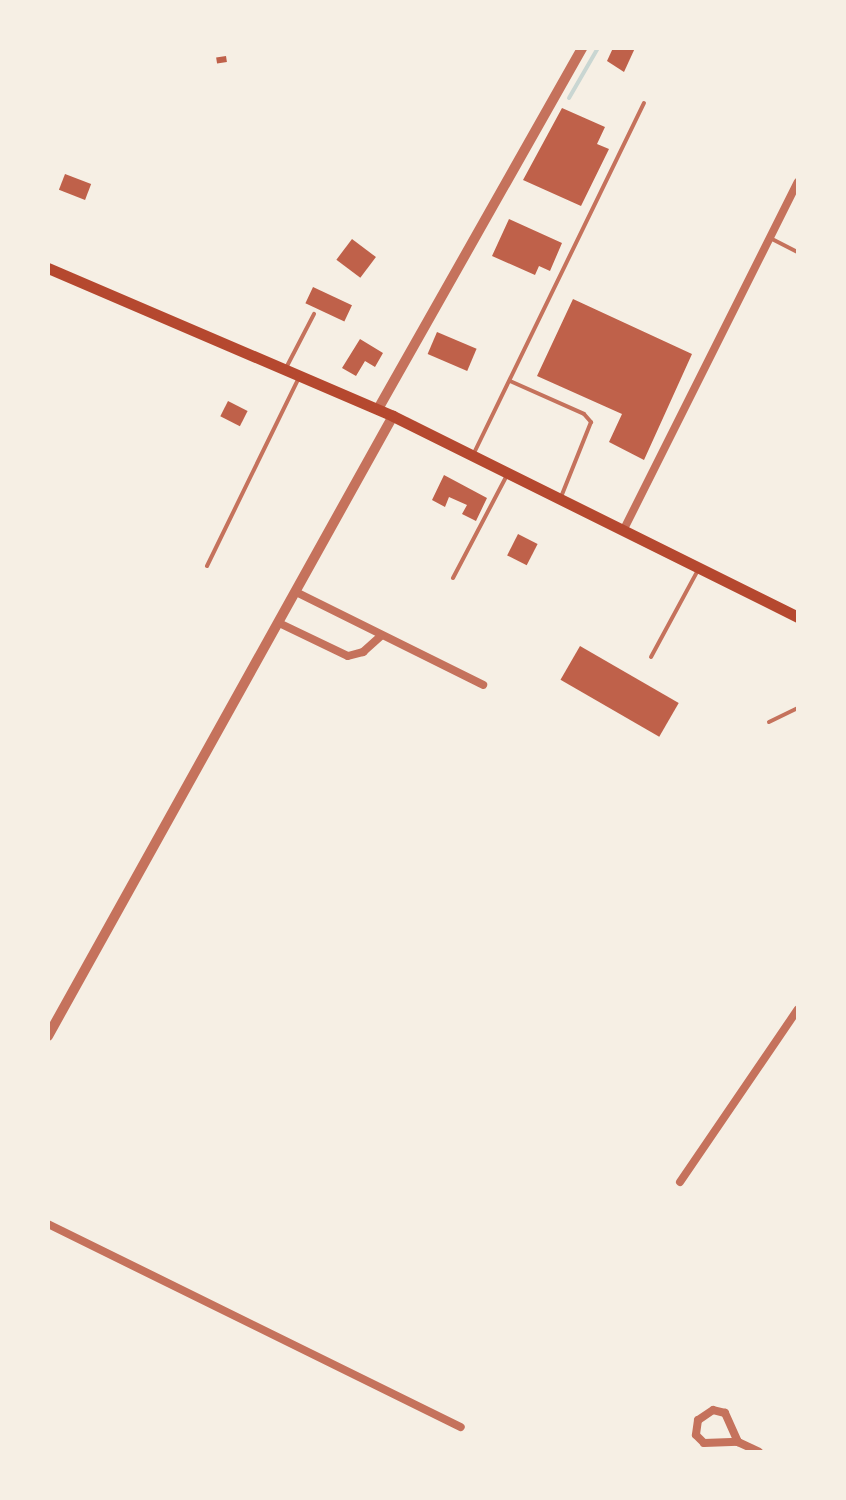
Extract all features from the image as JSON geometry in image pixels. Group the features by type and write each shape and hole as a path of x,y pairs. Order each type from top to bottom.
{"main road":[{"path":"48,268 378,409 798,617"}],"street":[{"path":"378,409 582,48"},
{"path":"624,529 798,182"},
{"path":"48,1036 393,416"},
{"path":"296,592 483,685"},
{"path":"279,623 348,656 358,655 381,636"},
{"path":"680,1182 798,1009"},
{"path":"48,1224 461,1427"},
{"path":"738,1442 725,1413 713,1410 698,1420 696,1435 704,1443 738,1442 759,1452"}],"lane":[{"path":"473,455 644,103"},
{"path":"770,238 798,252"},
{"path":"286,368 314,314"},
{"path":"207,566 300,374"},
{"path":"510,381 584,414 591,422 561,497"},
{"path":"453,578 508,473"},
{"path":"651,657 700,568"},
{"path":"769,722 798,708"}],"building":[{"path":"613,48 635,48 624,72 607,61"},
{"path":"226,56 227,62 217,63 216,58"},
{"path":"562,108 605,127 597,144 609,149 581,206 523,180"},
{"path":"65,174 91,184 85,200 59,190"},
{"path":"509,219 562,243 550,271 539,266 535,275 492,256"},
{"path":"352,239 376,257 360,278 336,260"},
{"path":"313,287 352,305 344,321 305,303"},
{"path":"573,299 692,354 644,460 609,442 622,414 537,376"},
{"path":"437,332 477,349 467,371 428,354"},
{"path":"360,339 383,353 375,367 365,361 356,376 342,368"},
{"path":"228,401 248,411 240,426 220,416"},
{"path":"444,475 487,498 476,521 462,514 467,505 449,497 445,507 432,500"},
{"path":"518,534 538,544 527,565 507,555"},
{"path":"580,646 679,703 659,737 560,680"}],"waterway":[{"path":"569,98 598,48"}]}
